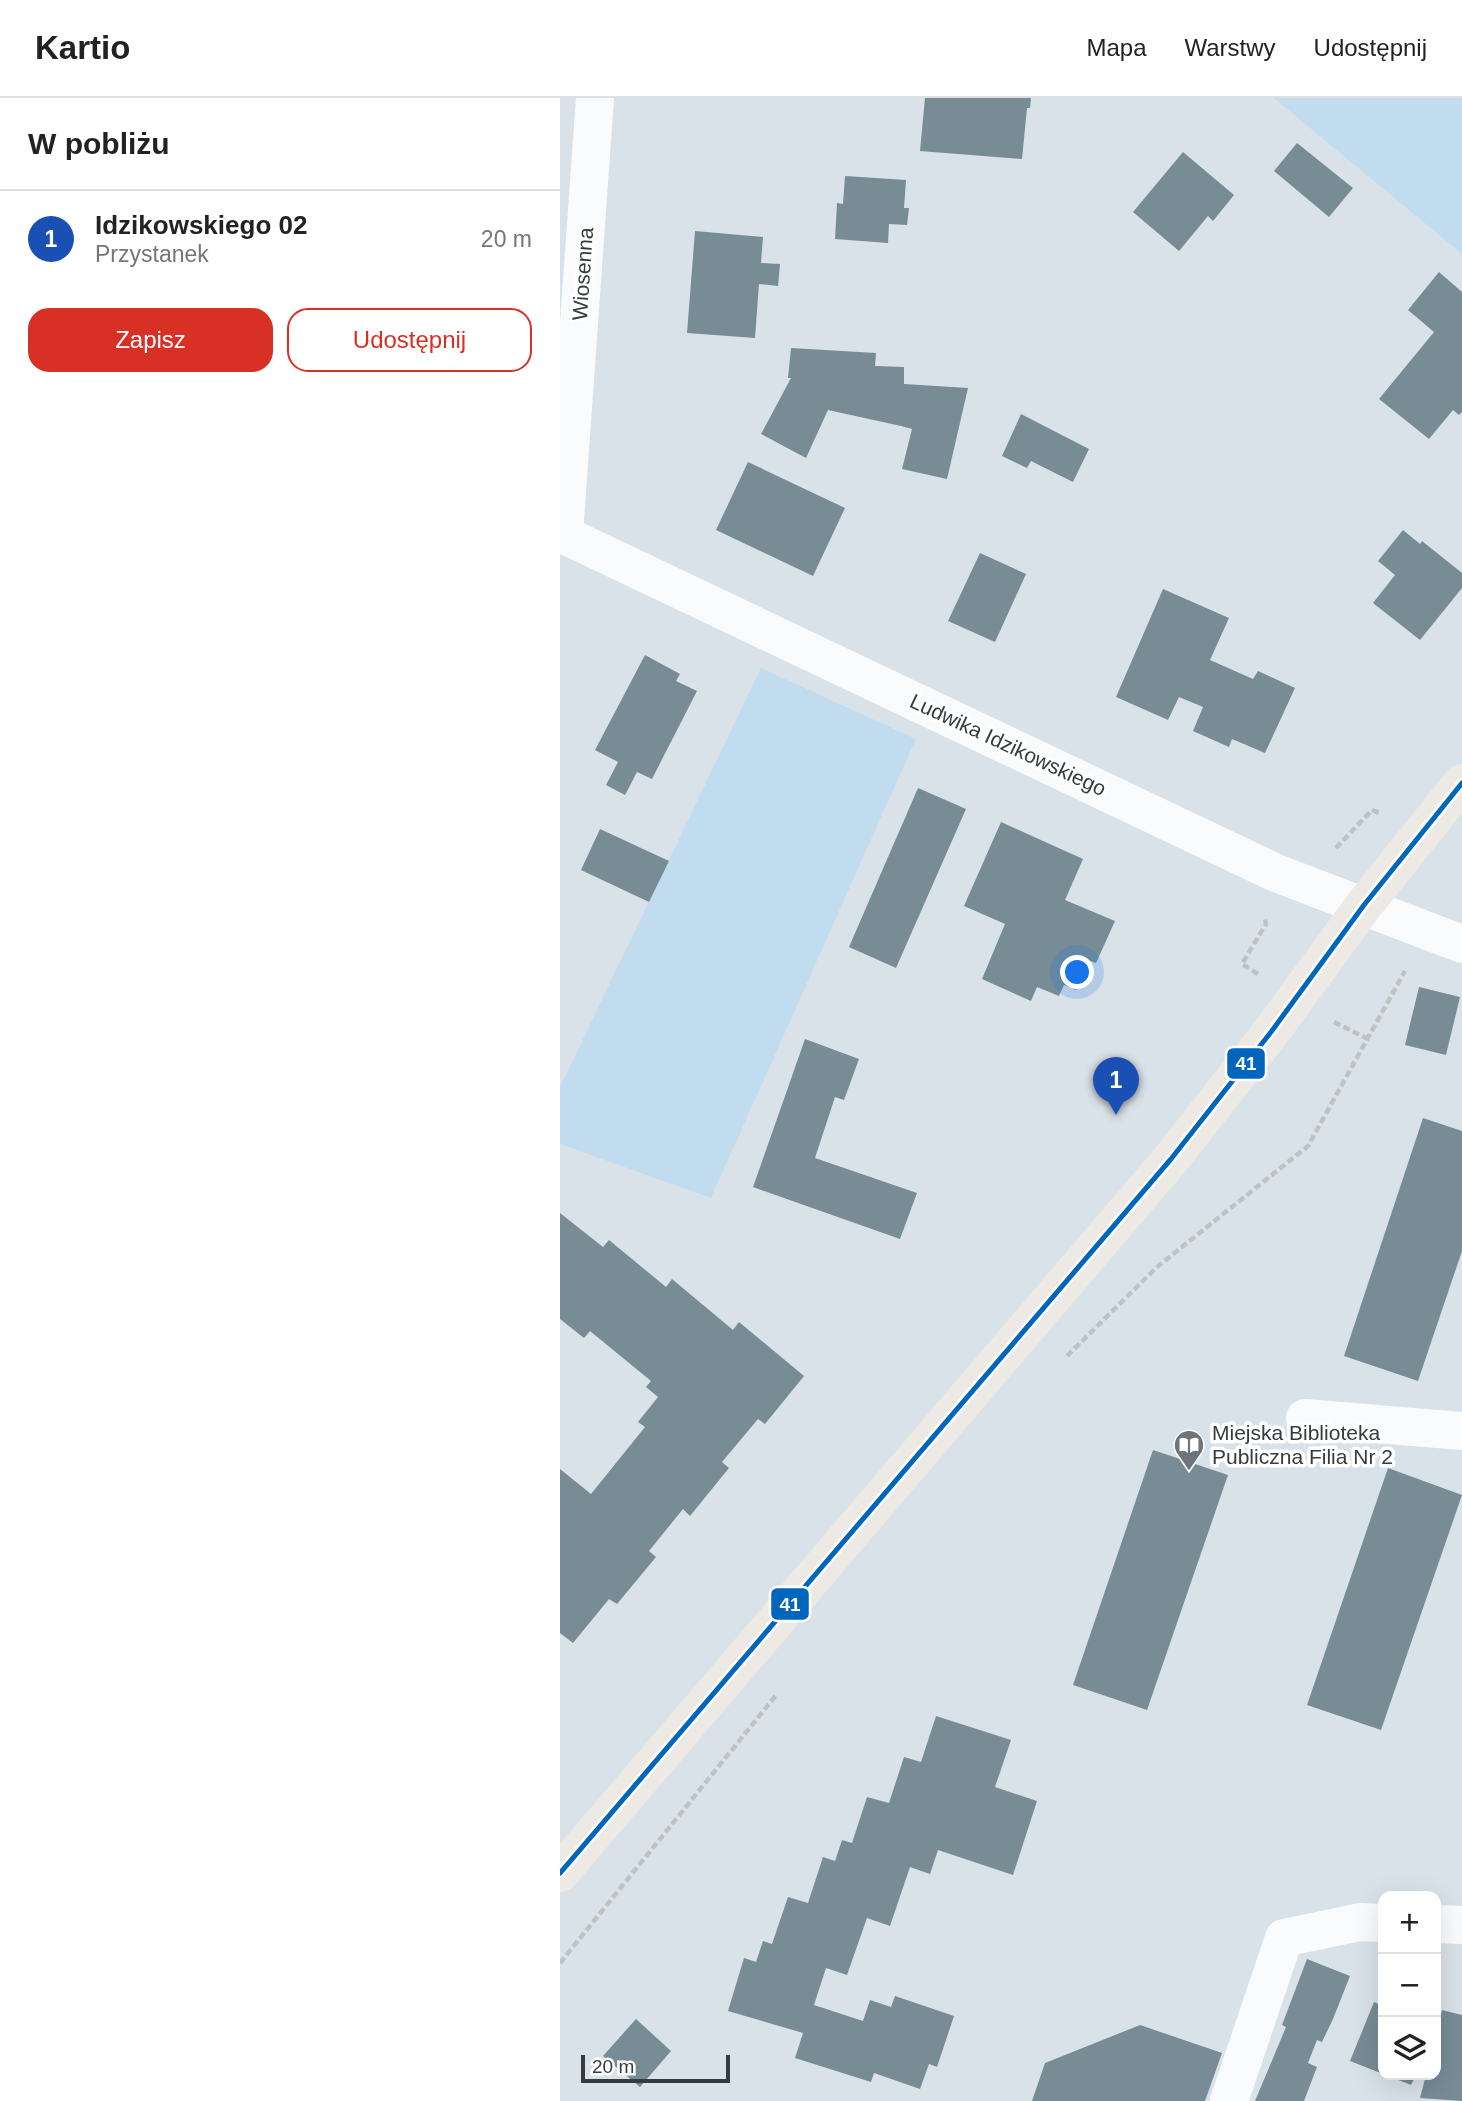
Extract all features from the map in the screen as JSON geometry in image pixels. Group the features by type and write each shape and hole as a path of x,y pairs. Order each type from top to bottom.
{"main road":[{"path":"560,1873 1171,1159 1271,1032 1364,905 1462,783"}],"street":[{"name":"Wiosenna","path":"562,534 595,98"},
{"name":"Ludwika Idzikowskiego","path":"562,534 1259,864 1460,943"},
{"path":"1305,1418 1462,1431"},
{"path":"1229,2101 1284,1938 1360,1922 1378,1923"},
{"path":"1441,1924 1462,1925"}],"path":[{"path":"1061,1361 1157,1267 1308,1146 1406,971 1441,970 1460,943"},
{"path":"560,1963 784,1686"}],"shaded area":[{"path":"1274,98 1462,98 1462,254"},
{"path":"761,668 916,739 711,1198 560,1144 560,1087"}],"building":[{"path":"925,98 1031,98 1030,108 1027,108 1022,159 920,151"},
{"path":"1297,143 1353,188 1329,217 1274,171"},
{"path":"1183,152 1234,195 1213,221 1208,216 1179,251 1133,212"},
{"path":"845,176 906,180 904,208 909,208 907,225 889,224 888,243 835,239 837,203 843,204"},
{"path":"695,231 763,237 761,263 780,264 778,286 759,284 755,338 687,333"},
{"path":"1439,272 1462,292 1462,412 1459,415 1453,410 1429,439 1379,399 1434,332 1408,310"},
{"path":"791,348 876,353 875,366 904,367 904,384 968,388 947,479 902,469 912,429 901,426 828,410 806,458 761,434 791,378 788,378"},
{"path":"1021,414 1089,449 1073,482 1031,461 1027,468 1002,456"},
{"path":"748,462 845,508 813,576 716,530"},
{"path":"1403,530 1420,544 1422,541 1462,573 1462,588 1420,640 1373,603 1395,575 1378,561"},
{"path":"980,553 1026,574 995,642 948,621"},
{"path":"1163,589 1229,618 1210,660 1253,679 1258,671 1295,688 1265,753 1232,739 1229,747 1193,731 1203,707 1179,697 1168,720 1116,697"},
{"path":"645,655 680,674 676,681 697,691 652,779 637,772 625,795 606,785 618,762 595,750"},
{"path":"918,788 966,809 896,968 849,947"},
{"path":"1001,822 1083,859 1065,900 1115,921 1096,963 1088,960 1076,990 1064,985 1059,996 1037,987 1031,1001 982,979 1005,924 964,906"},
{"path":"600,829 669,861 649,902 581,870"},
{"path":"1419,987 1460,997 1446,1055 1405,1045"},
{"path":"805,1039 859,1059 844,1100 835,1097 815,1158 917,1193 900,1239 753,1187"},
{"path":"1423,1118 1462,1131 1462,1251 1418,1381 1344,1356"},
{"path":"560,1213 603,1247 609,1240 666,1287 672,1279 733,1330 739,1322 804,1376 765,1424 758,1419 722,1462 729,1468 690,1516 683,1509 649,1551 656,1557 617,1604 609,1599 573,1643 560,1633 560,1469 591,1494 645,1427 638,1422 658,1397 646,1387 651,1381 590,1331 584,1338 560,1319"},
{"path":"1153,1450 1228,1475 1147,1710 1073,1685"},
{"path":"1388,1468 1462,1495 1381,1730 1307,1705"},
{"path":"936,1716 1011,1740 995,1787 1037,1801 1013,1875 938,1850 930,1874 910,1867 890,1926 867,1918 847,1975 826,1968 814,2005 863,2021 870,2000 891,2007 895,1996 954,2016 937,2067 929,2064 920,2089 874,2073 871,2082 795,2058 803,2033 728,2011 744,1958 756,1962 763,1941 772,1944 788,1897 808,1903 823,1857 835,1861 842,1840 852,1843 867,1797 889,1803 904,1757 921,1762"},
{"path":"1307,1959 1350,1976 1322,2042 1317,2040 1308,2063 1317,2067 1304,2101 1255,2101 1286,2027 1282,2025"},
{"path":"1374,2002 1378,2004 1378,2072 1350,2061"},
{"path":"1442,2010 1462,2015 1462,2101 1420,2098 1425,2080 1441,2080"},
{"path":"636,2019 671,2051 640,2087 603,2056"},
{"path":"1140,2025 1222,2053 1205,2101 1032,2101 1045,2063"},
{"path":"1398,2080 1414,2080 1411,2085"}],"transit line":[{"name":"41","path":"560,1873 1171,1159 1271,1032 1364,905 1462,783"}],"place":[{"name":"Idzikowskiego 02","path":"1116,1115"},
{"name":"Miejska Biblioteka Publiczna Filia Nr 2","path":"1189,1472"}]}
